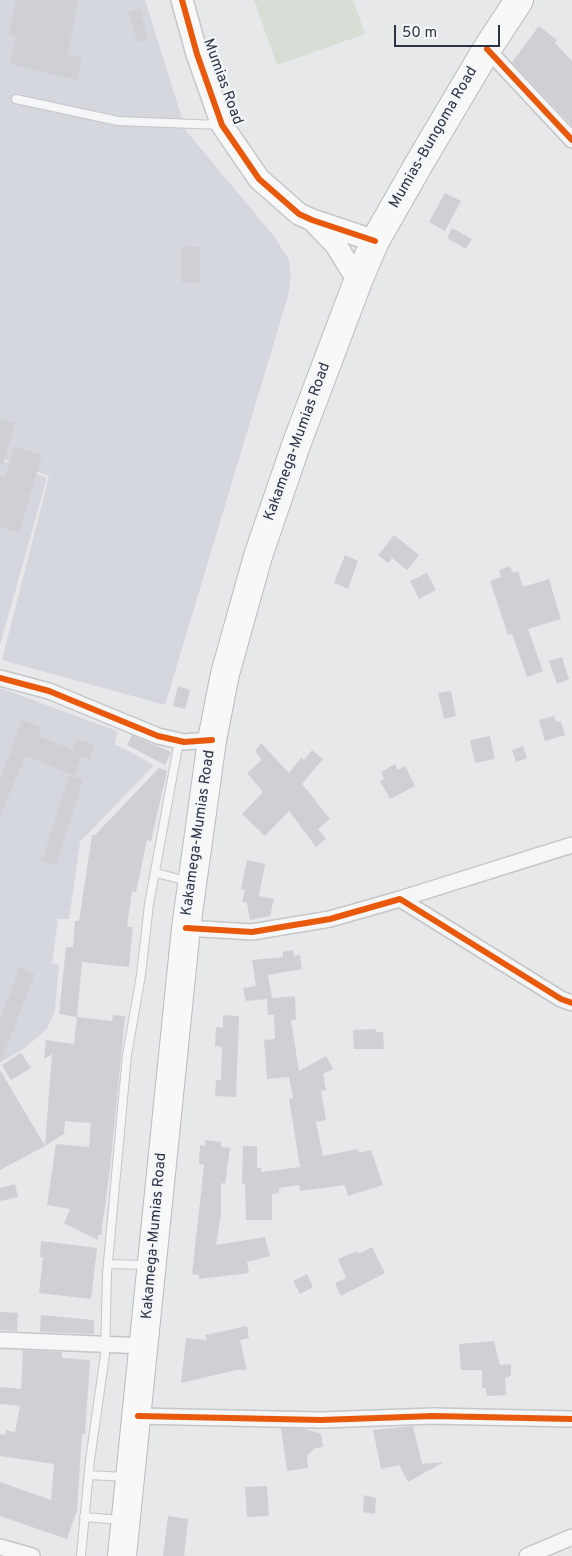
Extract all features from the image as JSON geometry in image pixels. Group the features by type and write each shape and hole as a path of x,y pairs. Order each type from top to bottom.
{"highway":[{"name":"Mumias-Bungoma Road","path":"358,281 375,241 486,49 519,0"},
{"name":"Kakamega-Mumias Road","path":"122,1556 138,1416 151,1265 191,882 212,740 225,674 258,556 296,445 358,281"}],"street":[{"name":"Mumias Road","path":"182,0 222,125 259,180 287,205 312,220 375,241"},
{"path":"486,49 572,140"},
{"name":"Mumias Road","path":"312,220 336,244 358,281"},
{"path":"0,678 50,691 138,728 179,742 197,743 212,740"},
{"path":"186,928 252,932 330,919 572,845"},
{"path":"400,899 561,999 572,1003"},
{"path":"0,1340 145,1346"},
{"path":"138,1416 321,1420 433,1416 572,1418"},
{"path":"527,1556 572,1537"},
{"path":"0,1547 32,1556"}],"lane":[{"path":"16,99 118,121 222,125"},
{"path":"81,1556 104,1345 108,1264 127,1055 141,975 149,904 179,742"},
{"path":"156,873 191,882"},
{"path":"108,1264 151,1265"},
{"path":"89,1475 131,1477"},
{"path":"84,1517 127,1521"}],"shaded area":[{"path":"0,0 145,0 186,131 273,235 289,260 291,277 288,296 165,705 2,660 49,476 0,458"},
{"path":"254,0 353,0 365,34 277,65"},
{"path":"0,460 47,478 0,645"},
{"path":"0,688 117,731 115,744 154,765 80,842 69,919 58,919 52,963 59,965 55,1010 47,1029 26,1047 0,1063"}],"building":[{"path":"16,0 78,0 68,54 82,57 77,80 10,64 16,37 9,35"},
{"path":"140,9 148,39 137,42 129,12"},
{"path":"539,26 557,40 555,43 572,61 572,126 512,62"},
{"path":"445,193 461,201 445,231 429,222"},
{"path":"452,228 472,239 466,249 447,238"},
{"path":"181,246 200,247 200,283 181,282"},
{"path":"0,419 15,423 3,465 0,464"},
{"path":"14,447 42,455 19,533 0,527 0,476 5,477"},
{"path":"394,535 419,555 407,570 392,558 388,563 378,555"},
{"path":"345,555 358,561 348,589 334,583"},
{"path":"510,566 513,573 518,571 523,587 549,579 561,619 528,629 543,671 527,677 512,634 508,635 490,581 501,577 499,570"},
{"path":"427,573 436,590 419,599 410,581"},
{"path":"562,657 569,679 557,684 549,661"},
{"path":"178,686 190,690 185,709 173,706"},
{"path":"451,691 456,716 444,719 438,693"},
{"path":"554,716 556,722 561,721 565,735 545,741 539,720"},
{"path":"22,720 42,728 38,736 73,750 76,739 94,744 90,759 82,756 75,776 25,756 0,817 0,780"},
{"path":"132,735 171,752 165,765 127,745"},
{"path":"490,736 495,759 475,763 470,740"},
{"path":"261,743 289,773 301,758 304,760 312,750 323,759 302,784 330,819 318,829 326,839 316,847 289,811 265,836 242,814 263,792 247,773 262,760 255,751"},
{"path":"523,746 527,758 516,762 512,750"},
{"path":"395,764 398,770 405,766 415,786 390,799 380,781 384,779 381,772"},
{"path":"159,768 167,771 151,841 147,840 136,892 132,891 127,927 133,927 129,967 82,962 77,1017 59,1014 66,947 73,947 75,921 79,921 92,835 95,835"},
{"path":"69,776 83,780 56,865 42,861"},
{"path":"247,860 265,864 259,896 274,899 270,916 250,920 247,903 242,902 245,890 241,889"},
{"path":"293,950 294,956 300,955 302,969 268,975 272,998 295,996 296,1020 291,1020 299,1071 326,1056 333,1069 323,1074 326,1090 321,1091 326,1120 316,1122 323,1156 358,1149 359,1153 371,1150 383,1185 348,1196 345,1185 300,1191 299,1185 279,1188 279,1193 272,1194 272,1220 246,1220 245,1184 242,1184 243,1146 257,1146 257,1168 261,1168 261,1172 300,1167 289,1099 293,1098 289,1077 267,1079 264,1040 275,1039 274,1015 268,1015 267,999 246,1001 243,988 256,986 252,960 283,957 283,952"},
{"path":"20,967 35,974 0,1063 0,1019"},
{"path":"113,1015 125,1016 110,1169 101,1235 98,1235 98,1240 64,1223 70,1209 47,1205 56,1144 89,1147 91,1123 65,1121 64,1134 45,1146 52,1054 44,1059 46,1040 74,1044 77,1017 112,1021"},
{"path":"223,1015 239,1016 236,1097 215,1096 216,1080 221,1080 222,1047 215,1046 216,1027 223,1028"},
{"path":"376,1029 376,1032 383,1032 384,1049 354,1049 353,1030"},
{"path":"21,1053 31,1068 11,1080 2,1065"},
{"path":"0,1070 45,1146 0,1170"},
{"path":"205,1140 221,1142 221,1147 230,1148 225,1184 221,1183 221,1214 216,1245 265,1237 270,1256 247,1262 249,1273 199,1279 199,1275 192,1274 204,1165 199,1164 200,1145 205,1146"},
{"path":"15,1184 18,1197 0,1201 0,1188"},
{"path":"41,1241 97,1248 91,1299 39,1293 43,1257 40,1257"},
{"path":"372,1247 385,1273 341,1296 335,1283 346,1278 338,1259 358,1251 359,1254"},
{"path":"307,1274 313,1287 300,1294 293,1281"},
{"path":"0,1312 18,1313 17,1331 0,1330"},
{"path":"41,1315 94,1320 94,1334 40,1332"},
{"path":"247,1326 249,1338 240,1340 247,1370 237,1370 181,1383 186,1338 207,1340 205,1335"},
{"path":"494,1341 500,1365 511,1364 511,1376 505,1378 506,1395 487,1396 486,1388 482,1388 482,1370 461,1370 459,1344"},
{"path":"23,1350 62,1352 62,1358 90,1360 85,1434 82,1434 77,1510 67,1539 0,1516 0,1482 51,1500 54,1464 0,1456 0,1434 6,1435 6,1430 15,1432 20,1406 0,1404 0,1387 21,1389"},
{"path":"413,1426 422,1464 444,1462 408,1482 399,1465 381,1469 373,1430"},
{"path":"281,1428 306,1429 321,1434 323,1447 315,1448 307,1456 308,1468 287,1471"},
{"path":"267,1486 269,1516 247,1517 245,1487"},
{"path":"364,1495 376,1498 375,1514 363,1512"},
{"path":"168,1516 188,1519 184,1556 163,1556"}],"cycle path":[{"path":"182,0 197,54 222,125 259,179 299,214 375,241"},
{"path":"487,49 572,140"},
{"path":"0,678 49,691 158,736 184,742 212,740"},
{"path":"186,928 252,932 330,919 400,899 561,999 572,1003"},
{"path":"138,1416 321,1420 433,1416 572,1419"}]}
